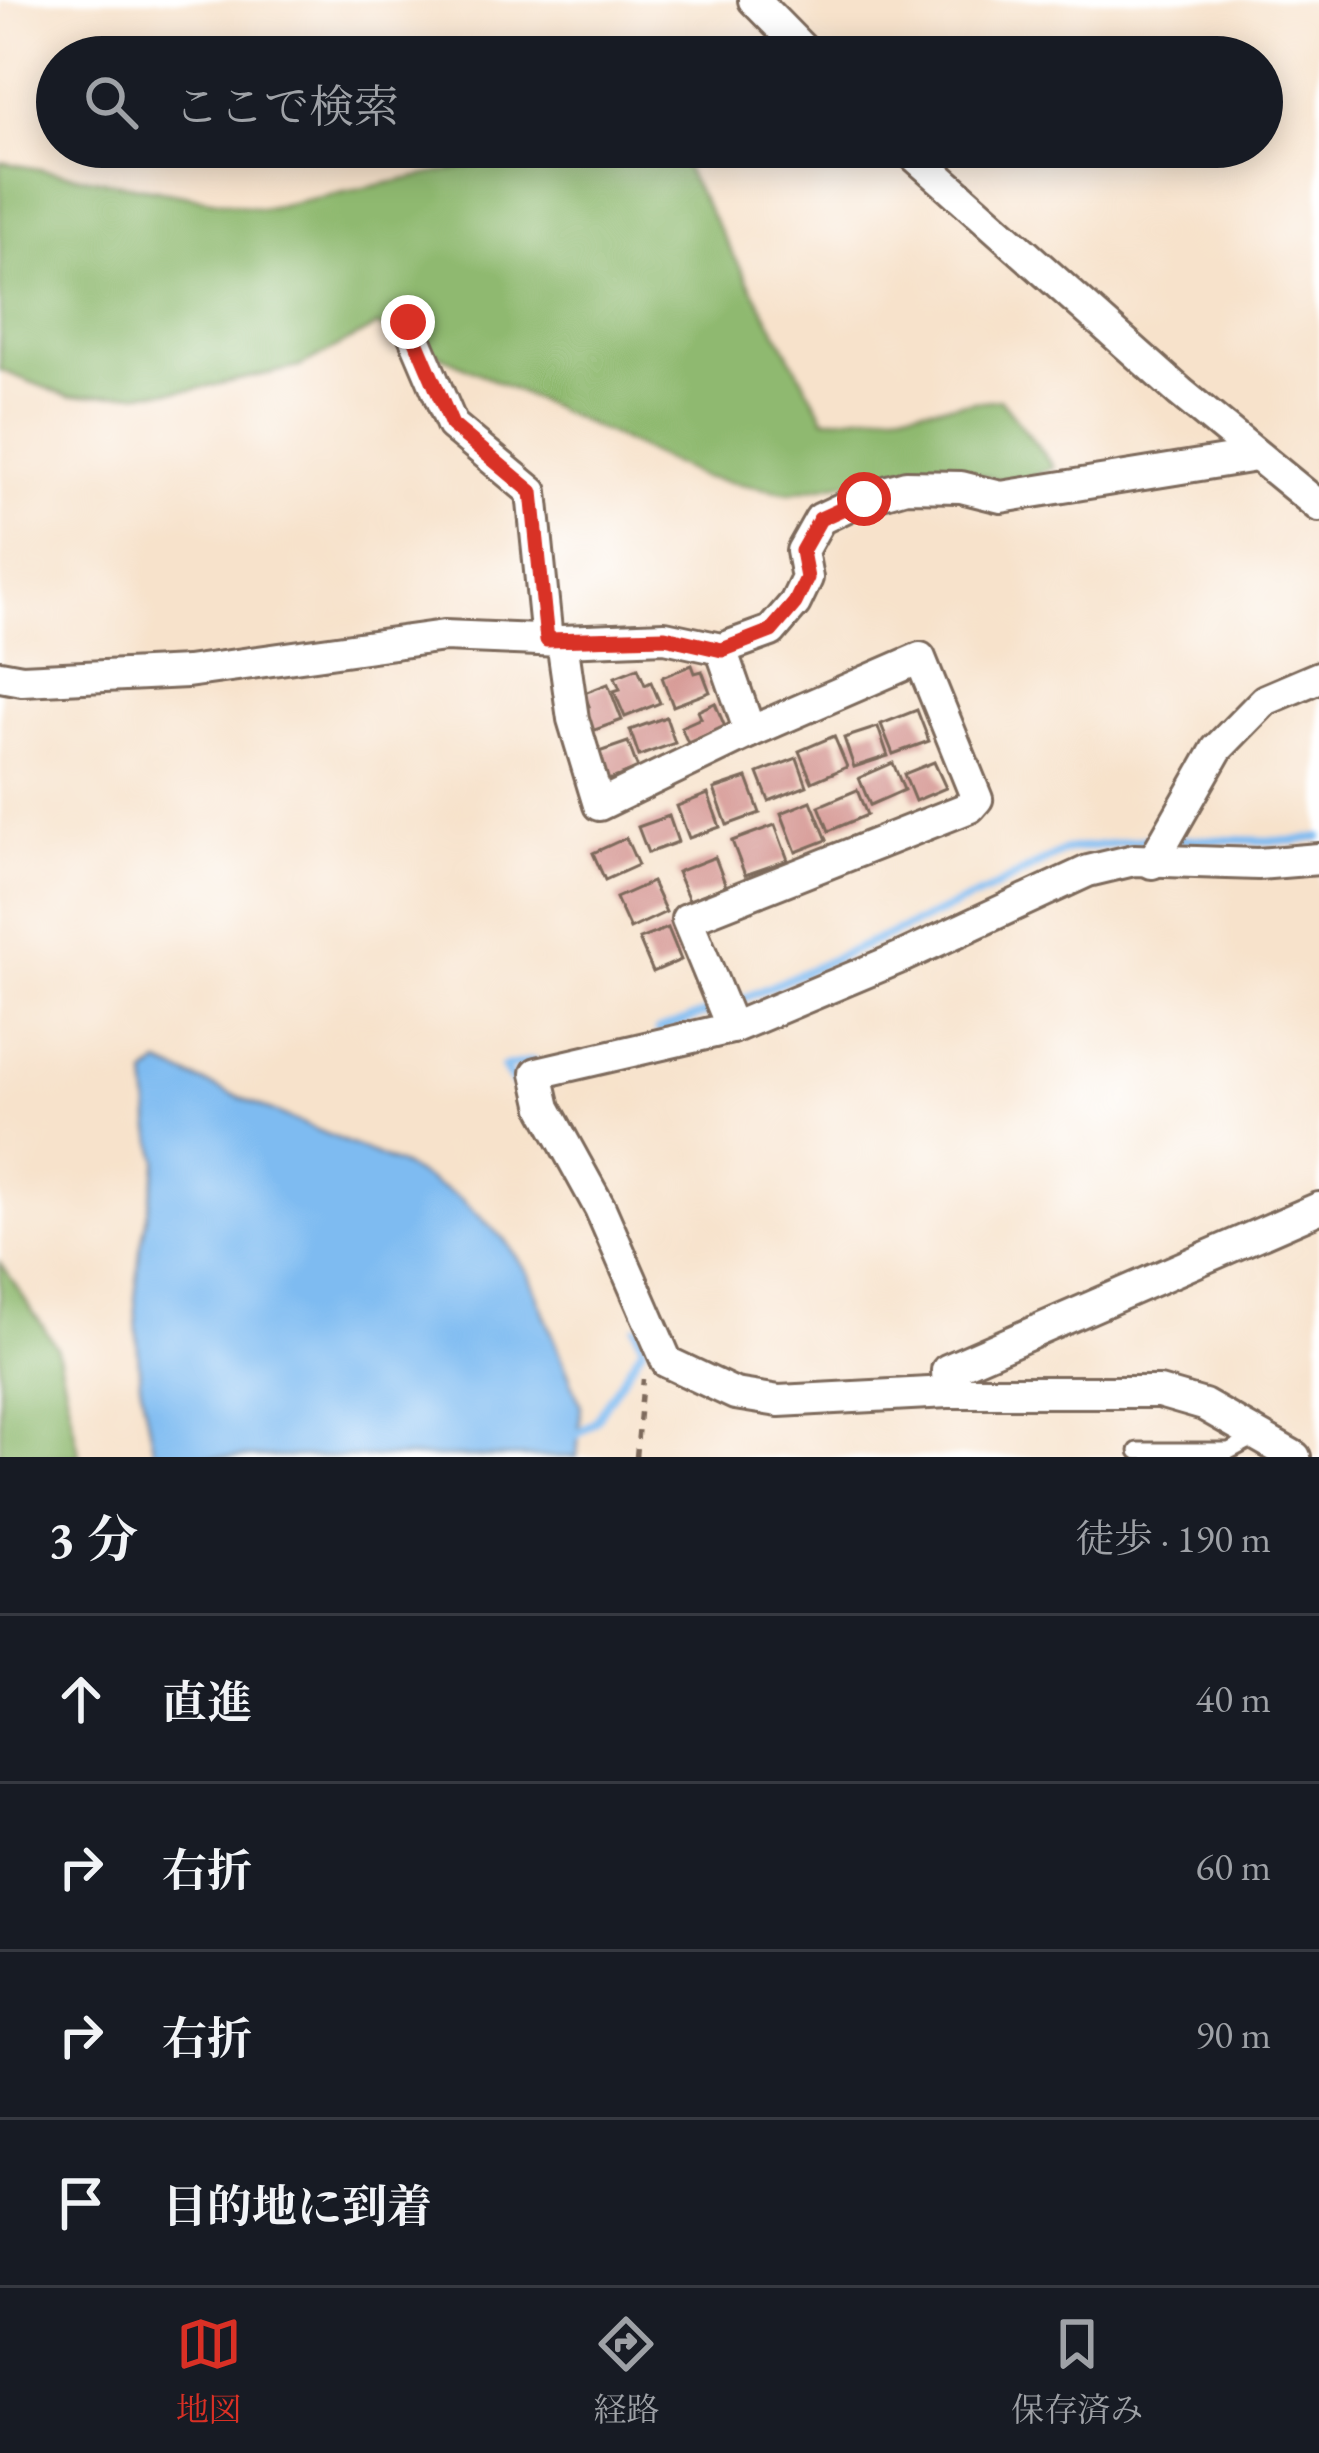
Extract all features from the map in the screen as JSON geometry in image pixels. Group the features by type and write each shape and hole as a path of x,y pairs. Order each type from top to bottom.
{"street":[{"path":"754,0 789,36"},
{"path":"929,168 1319,506"},
{"path":"408,322 452,425 532,492 555,641 599,805 920,658 977,800 970,807 687,920 730,1025"},
{"path":"0,676 22,680 187,672 444,636 555,641 665,637 722,650 771,631 795,603 807,578 802,551 820,519 864,499 906,487 961,487 1001,497 1256,456"},
{"path":"722,650 750,732"},
{"path":"1154,860 1217,749 1265,700 1319,677"},
{"path":"1295,1457 1204,1405 1159,1392 948,1392 778,1401 735,1394 667,1362 600,1208 545,1108 537,1073 730,1025 904,956 1088,871 1134,860 1319,860"},
{"path":"948,1392 947,1370 1319,1208"}],"lane":[{"path":"1138,1451 1229,1450 1260,1435"}],"path":[{"path":"636,1457 643,1378 667,1362"}],"green space":[{"path":"0,162 262,209 462,168 685,168 825,419 1000,399 1054,467 1017,484 938,465 790,493 702,477 377,326 299,367 191,390 69,397 0,370"},
{"path":"0,1262 56,1346 80,1457 0,1457"}],"water":[{"path":"160,1064 403,1166 461,1199 504,1239 528,1273 581,1406 577,1457 155,1457 140,1383 135,1299 158,1160 146,1076"}],"building":[{"path":"692,665 695,673 702,671 710,692 673,706 662,677"},
{"path":"638,668 660,703 625,717 614,691 620,689 615,677"},
{"path":"608,684 622,720 592,731 584,693"},
{"path":"715,703 725,727 688,743 681,727 701,718 698,711"},
{"path":"917,710 929,741 893,754 881,724"},
{"path":"666,717 675,743 639,756 630,730"},
{"path":"878,727 888,756 854,767 844,738"},
{"path":"834,736 847,767 812,782 799,751"},
{"path":"628,742 638,769 606,781 596,753"},
{"path":"797,758 807,786 769,801 758,773"},
{"path":"934,762 946,788 915,801 904,774"},
{"path":"893,763 904,790 870,805 859,778"},
{"path":"747,778 760,813 727,825 714,789"},
{"path":"857,790 867,815 829,831 819,806"},
{"path":"708,794 720,827 689,838 677,806"},
{"path":"811,801 827,840 796,852 781,813"},
{"path":"669,816 678,842 648,853 638,827"},
{"path":"775,825 788,860 745,875 732,841"},
{"path":"626,838 638,865 605,880 593,853"},
{"path":"715,857 726,886 689,900 677,872"},
{"path":"652,882 666,912 630,929 616,898"},
{"path":"668,928 681,960 653,972 639,939"}],"waterway":[{"path":"1176,839 1293,841 1319,837"},
{"path":"731,1004 986,892 1065,850 1155,838"},
{"path":"658,1030 717,1009"},
{"path":"532,1109 503,1067 533,1061"},
{"path":"574,1437 595,1421 643,1346 636,1328"}],"route":[{"path":"408,322 452,425 532,492 547,640 665,637 722,650 771,631 795,603 807,578 802,551 820,519 864,499"}]}
